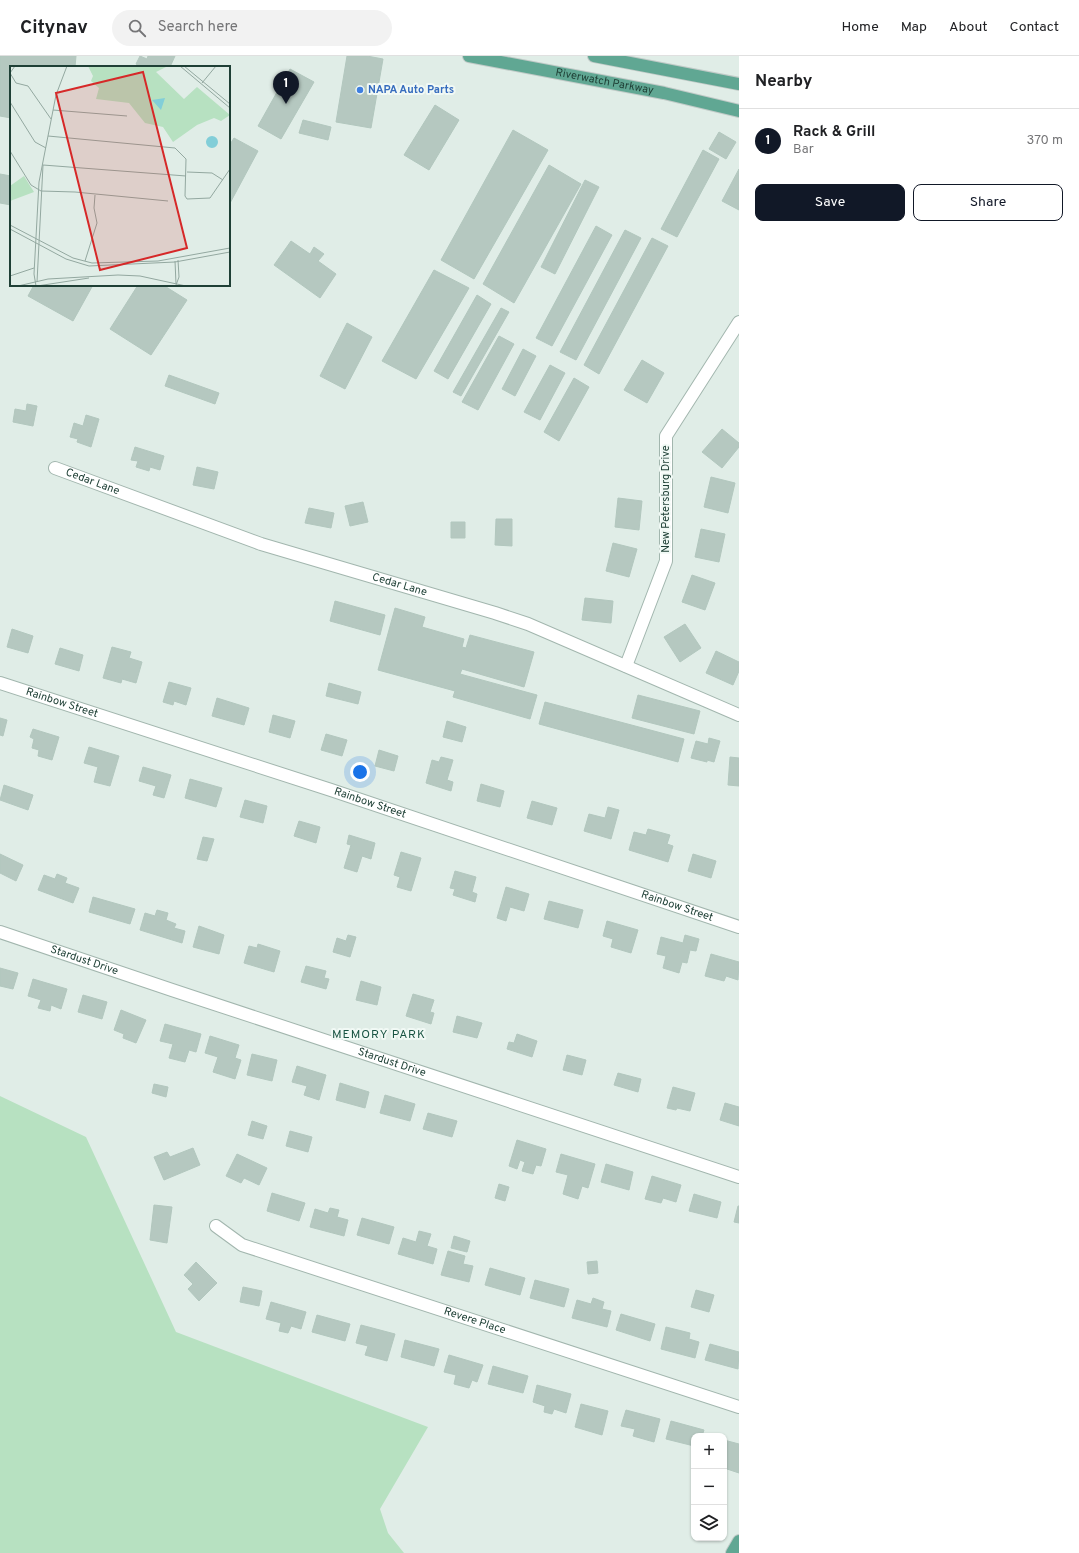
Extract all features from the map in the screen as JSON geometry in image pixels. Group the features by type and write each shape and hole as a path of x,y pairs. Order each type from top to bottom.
{"main road":[{"name":"Riverwatch Parkway","path":"469,56 664,93 739,111"},
{"path":"594,56 739,84"},
{"path":"732,1553 739,1541"}],"street":[{"name":"New Petersburg Drive","path":"626,666 666,560 666,436 739,322"},
{"name":"Cedar Lane","path":"55,468 261,544 508,618 739,714"},
{"name":"Rainbow Street","path":"0,682 331,790 739,927"},
{"name":"Stardust Drive","path":"0,932 179,993 739,1177"},
{"name":"Revere Place","path":"216,1226 242,1245 739,1408"}],"green space":[{"path":"0,1096 86,1137 176,1332 428,1427 380,1509 388,1533 404,1553 0,1553"}],"building":[{"path":"0,56 76,56 75,66 10,66 10,118 0,116"},
{"path":"140,56 147,59 148,56 175,56 170,66 139,66 136,64"},
{"name":"NAPA Auto Parts","path":"347,56 367,56 383,59 371,128 336,122"},
{"path":"290,69 314,82 281,139 258,126"},
{"path":"435,105 459,120 429,170 404,155"},
{"path":"303,120 331,127 328,140 299,133"},
{"path":"513,130 548,150 474,279 441,260"},
{"path":"719,132 736,142 726,159 709,149"},
{"path":"234,138 258,151 230,203 230,144"},
{"path":"703,150 719,159 677,237 661,229"},
{"path":"549,165 581,184 514,303 483,284"},
{"path":"739,169 739,210 722,201"},
{"path":"0,174 10,176 10,205 0,203"},
{"path":"585,180 599,187 555,274 541,267"},
{"path":"596,226 612,235 552,346 536,338"},
{"path":"625,230 641,238 576,360 560,352"},
{"path":"652,238 668,246 599,374 584,365"},
{"path":"291,241 310,254 314,247 324,254 318,261 336,274 320,298 274,265"},
{"path":"434,270 469,288 416,379 382,361"},
{"path":"33,286 92,286 73,321 28,296"},
{"path":"137,286 165,286 187,300 151,355 110,329"},
{"path":"477,295 491,304 448,379 434,371"},
{"path":"501,308 509,312 461,396 453,392"},
{"path":"347,323 372,337 345,389 320,376"},
{"path":"499,336 514,344 478,410 462,402"},
{"path":"523,349 536,356 515,396 502,389"},
{"path":"642,360 664,373 647,403 624,390"},
{"path":"550,365 565,373 540,420 524,412"},
{"path":"169,375 219,393 215,404 165,386"},
{"path":"574,378 589,387 559,441 544,432"},
{"path":"27,404 37,406 33,426 13,422 15,409 26,411"},
{"path":"86,415 99,419 91,447 77,442 78,439 70,437 74,423 83,426"},
{"path":"722,429 739,443 739,447 722,468 702,452"},
{"path":"135,447 164,456 160,470 150,467 149,471 136,467 138,461 131,460"},
{"path":"197,467 218,472 214,489 193,485"},
{"path":"711,477 735,483 728,513 704,507"},
{"path":"618,498 642,501 639,530 615,527"},
{"path":"363,502 368,522 350,526 345,506"},
{"path":"309,508 334,513 331,528 305,523"},
{"path":"496,519 512,519 512,546 495,545"},
{"path":"451,522 465,522 465,538 451,538"},
{"path":"701,529 725,534 719,562 695,557"},
{"path":"613,543 637,549 629,577 606,571"},
{"path":"692,575 715,583 705,610 682,602"},
{"path":"585,598 613,601 611,623 582,620"},
{"path":"335,601 385,615 380,635 330,621"},
{"path":"395,608 425,617 422,627 464,639 462,647 466,648 470,635 534,652 524,687 462,669 460,674 537,695 530,719 453,697 455,691 378,670"},
{"path":"685,624 701,648 680,662 664,637"},
{"path":"12,629 33,636 28,653 7,647"},
{"path":"112,647 131,652 129,658 142,662 136,683 122,679 121,683 103,678"},
{"path":"60,648 83,655 79,671 55,664"},
{"path":"716,651 739,662 739,671 733,685 706,673"},
{"path":"169,682 191,688 186,705 174,701 173,705 163,702"},
{"path":"329,683 361,692 358,704 326,696"},
{"path":"638,695 700,711 694,734 632,718"},
{"path":"217,698 249,708 244,725 212,716"},
{"path":"545,702 684,739 678,762 539,724"},
{"path":"273,715 295,721 290,738 269,732"},
{"path":"0,718 7,720 3,736 0,735"},
{"path":"447,721 466,727 462,742 443,737"},
{"path":"33,729 59,737 52,760 38,756 39,750 32,748 34,739 30,737"},
{"path":"326,734 347,740 342,756 321,750"},
{"path":"709,738 720,741 714,762 691,758 696,741 708,744"},
{"path":"89,747 119,756 110,786 94,782 98,767 84,763"},
{"path":"379,750 398,756 394,771 375,766"},
{"path":"441,757 453,760 447,780 453,782 451,791 426,783 432,760 439,762"},
{"path":"730,757 739,758 739,786 728,785"},
{"path":"143,767 171,775 164,798 153,795 156,786 139,781"},
{"path":"190,779 222,788 216,807 185,798"},
{"path":"481,784 504,791 500,807 477,801"},
{"path":"4,785 33,795 28,810 0,800"},
{"path":"245,800 267,806 263,823 240,817"},
{"path":"532,801 557,808 552,825 527,818"},
{"path":"608,807 619,810 611,839 584,831 589,814 605,818"},
{"path":"299,821 320,827 316,843 294,836"},
{"path":"648,829 670,835 667,844 673,846 668,862 629,850 634,832 646,835"},
{"path":"349,835 375,843 371,859 362,856 357,872 344,868 351,845 347,844"},
{"path":"203,837 214,839 207,861 197,859"},
{"path":"401,852 421,858 411,891 397,887 400,877 394,875"},
{"path":"0,854 23,865 16,881 0,873"},
{"path":"693,854 716,861 711,878 688,871"},
{"path":"455,871 476,877 472,892 477,894 475,902 453,895 455,889 450,888"},
{"path":"57,874 67,878 65,883 79,888 73,903 38,890 44,875 55,879"},
{"path":"506,887 529,894 524,911 510,907 506,921 497,918"},
{"path":"93,897 135,909 130,924 89,912"},
{"path":"549,901 583,910 578,928 544,919"},
{"path":"157,910 168,913 166,920 176,924 174,928 185,931 182,943 140,930 145,913 155,916"},
{"path":"607,921 638,930 631,953 611,947 613,939 603,936"},
{"path":"199,926 224,935 219,954 193,947"},
{"path":"348,935 356,937 350,957 333,952 337,938 346,941"},
{"path":"685,935 699,939 696,951 690,950 687,963 682,962 679,973 663,968 666,956 657,954 661,937 683,943"},
{"path":"258,944 280,951 274,972 244,963 249,946 257,948"},
{"path":"711,954 739,962 738,980 726,976 724,981 705,976"},
{"path":"306,966 326,971 324,978 329,979 326,989 301,982"},
{"path":"0,968 18,973 13,989 0,986"},
{"path":"33,979 67,989 61,1009 51,1005 50,1011 38,1008 41,1000 28,996"},
{"path":"361,981 381,987 377,1005 356,1000"},
{"path":"413,994 434,1000 430,1012 434,1013 431,1024 406,1016"},
{"path":"83,995 107,1002 102,1019 78,1012"},
{"path":"121,1010 146,1020 136,1043 123,1038 124,1034 114,1030"},
{"path":"457,1016 482,1023 477,1038 453,1032"},
{"path":"165,1024 201,1034 196,1052 189,1050 185,1062 169,1058 173,1044 160,1041"},
{"path":"517,1034 537,1041 532,1057 507,1049 509,1042 514,1043"},
{"path":"210,1036 239,1045 235,1058 241,1060 235,1079 213,1072 218,1057 205,1053"},
{"path":"252,1054 277,1060 272,1081 247,1075"},
{"path":"567,1055 586,1060 582,1075 563,1070"},
{"path":"297,1066 326,1075 319,1100 304,1095 307,1086 292,1082"},
{"path":"618,1073 641,1079 638,1092 614,1085"},
{"path":"340,1083 369,1092 365,1108 336,1100"},
{"path":"154,1084 168,1087 166,1097 152,1093"},
{"path":"673,1087 695,1093 690,1111 677,1108 676,1110 667,1108"},
{"path":"385,1095 415,1104 410,1121 380,1113"},
{"path":"725,1103 739,1107 739,1126 720,1120"},
{"path":"428,1113 457,1121 452,1137 423,1129"},
{"path":"252,1121 267,1126 263,1139 248,1135"},
{"path":"290,1131 312,1137 308,1152 286,1146"},
{"path":"517,1140 546,1149 541,1166 536,1165 533,1174 522,1171 525,1162 520,1160 517,1169 509,1166"},
{"path":"193,1148 200,1165 164,1180 154,1157 167,1152 170,1157"},
{"path":"237,1154 267,1168 259,1185 244,1178 241,1183 226,1176"},
{"path":"561,1154 595,1164 588,1188 582,1186 578,1199 563,1194 568,1175 556,1172"},
{"path":"606,1164 633,1172 629,1190 601,1182"},
{"path":"652,1176 681,1185 676,1202 663,1198 661,1203 645,1199"},
{"path":"499,1184 509,1187 505,1201 495,1198"},
{"path":"272,1193 305,1203 299,1221 267,1211"},
{"path":"694,1194 721,1202 717,1218 689,1211"},
{"path":"154,1205 172,1207 167,1243 150,1240"},
{"path":"739,1206 739,1223 734,1222"},
{"path":"330,1208 339,1210 337,1217 348,1220 344,1236 310,1227 315,1209 328,1213"},
{"path":"362,1218 394,1227 389,1244 357,1235"},
{"path":"419,1231 431,1234 427,1246 437,1249 433,1264 398,1254 403,1238 416,1242"},
{"path":"454,1236 470,1241 467,1252 451,1248"},
{"path":"448,1251 465,1256 463,1264 473,1266 469,1282 441,1275"},
{"path":"597,1261 598,1273 588,1274 587,1262"},
{"path":"196,1262 217,1283 199,1301 188,1289 193,1284 184,1275"},
{"path":"490,1268 525,1278 520,1295 485,1285"},
{"path":"535,1280 569,1289 564,1307 530,1298"},
{"path":"243,1287 262,1291 259,1306 240,1302"},
{"path":"696,1290 714,1295 709,1312 691,1307"},
{"path":"593,1298 604,1302 602,1309 611,1311 607,1327 572,1318 577,1300 591,1304"},
{"path":"271,1302 306,1312 301,1329 291,1326 288,1333 279,1331 281,1323 266,1319"},
{"path":"621,1314 655,1324 650,1341 616,1330"},
{"path":"317,1315 350,1324 345,1341 312,1332"},
{"path":"361,1325 395,1334 387,1361 365,1355 368,1346 356,1343"},
{"path":"666,1327 690,1333 689,1339 699,1342 695,1358 661,1349"},
{"path":"405,1340 439,1349 434,1366 401,1357"},
{"path":"710,1344 739,1352 738,1369 705,1360"},
{"path":"449,1355 483,1365 477,1382 472,1380 469,1388 454,1384 456,1375 444,1372"},
{"path":"493,1366 528,1376 523,1393 488,1384"},
{"path":"537,1385 571,1394 566,1413 554,1409 552,1414 544,1412 545,1406 533,1402"},
{"path":"581,1404 608,1411 602,1435 575,1427"},
{"path":"626,1410 660,1419 654,1442 633,1436 635,1429 621,1426"},
{"path":"671,1421 704,1430 703,1433 691,1433 691,1445 666,1439"},
{"path":"727,1441 739,1444 739,1473 727,1469"}],"place":[{"name":"NAPA Auto Parts","path":"360,90"},
{"name":"Rack & Grill","path":"286,104"}],"district":[{"name":"MEMORY PARK","path":"379,1035"}]}
